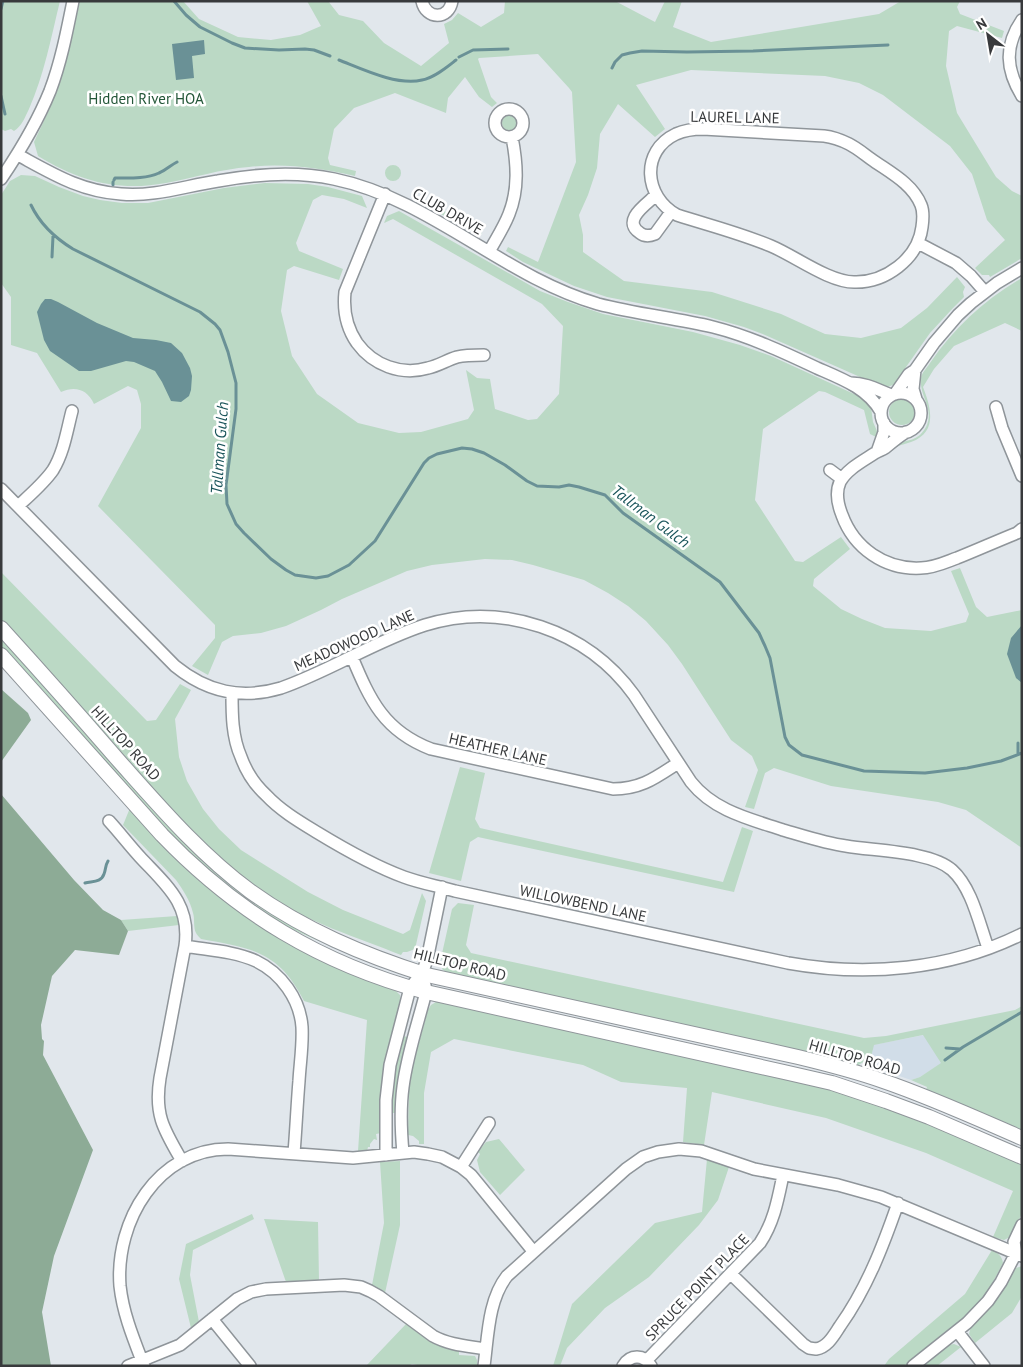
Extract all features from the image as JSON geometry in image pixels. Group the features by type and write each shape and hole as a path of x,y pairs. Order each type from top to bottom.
{"main road":[{"name":"HILLTOP ROAD","path":"1,628 196,845 251,892 311,928 370,955 422,973 847,1069 918,1094 1022,1138"},
{"path":"1,655 162,835 213,883 255,916 292,938 351,967 410,988 832,1084 909,1109 1022,1157"}],"street":[{"path":"1,180 18,155 41,112 54,80 74,1"},
{"path":"422,1 426,11 436,16 449,10 452,1"},
{"path":"1022,20 1012,36 1009,56 1012,76 1022,96"},
{"name":"LAUREL LANE","path":"703,129 836,138 851,145 908,185 916,195 923,210 923,223 918,243 907,258 892,272 868,281 848,282 833,278 792,255 760,241 671,212 656,195 650,176 654,156 661,145 668,139 683,131 703,129"},
{"path":"489,252 510,213 515,196 517,171 512,137"},
{"name":"CLUB DRIVE","path":"18,155 58,178 92,190 119,194 155,194 218,180 245,176 288,174 334,179 385,194 412,207 537,278 578,298 610,307 700,324 732,332 770,346 851,383 876,403 882,417"},
{"path":"385,194 345,292 344,307 346,318 354,338 365,353 375,361 397,370 427,369 458,357 484,355"},
{"path":"656,195 634,216 633,224 637,231 647,236 655,234 671,212"},
{"path":"918,243 956,263 985,292"},
{"path":"877,452 884,432 882,417 884,402 909,374 915,370 934,343 958,315 985,292 1022,268"},
{"path":"915,370 914,389 916,400 921,408 921,417 917,425 895,439 884,449 850,470 842,479 838,489 838,499 848,528 863,548 881,560 895,566 912,568 930,567 998,541 1022,528"},
{"name":"CLUB DRIVE","path":"851,383 865,384 893,394"},
{"path":"893,394 906,393 916,400"},
{"path":"996,407 1002,428 1022,476"},
{"path":"18,506 53,470 64,446 72,411"},
{"path":"882,417 892,431 906,432"},
{"path":"830,470 842,479"},
{"name":"MEADOWOOD LANE","path":"1,489 175,666 197,681 232,693 258,693 282,688 411,630 456,618 501,618 542,626 558,633 578,643 616,673 634,695 694,787 708,799 728,811 744,817 826,842 921,856 942,863 952,870 967,890 988,948"},
{"name":"HEATHER LANE","path":"352,657 374,704 385,719 410,739 431,749 613,789 642,785 678,764"},
{"name":"WILLOWBEND LANE","path":"232,693 232,723 238,749 245,767 266,796 291,816 362,858 405,877 442,887 818,967 862,970 915,966 960,957 1022,934"},
{"path":"109,821 171,889 178,900 185,921 185,946 158,1096 158,1109 162,1123 182,1161"},
{"path":"403,1153 403,1084 426,992 422,973 442,887"},
{"path":"185,946 238,955 257,962 274,973 291,994 300,1016 302,1036 294,1153"},
{"path":"386,1155 388,1078 410,988 422,973"},
{"path":"461,1167 490,1123"},
{"path":"143,1363 123,1306 120,1282 122,1251 130,1222 144,1196 158,1178 171,1167 203,1152 221,1149 353,1158 403,1153 435,1155 461,1167 477,1182 533,1251"},
{"path":"484,1366 493,1307 504,1278 626,1169 654,1153 694,1149 747,1167 857,1190 898,1203 1020,1253"},
{"name":"SPRUCE POINT PLACE","path":"623,1366 628,1359 633,1357 639,1357 649,1363 758,1245 768,1230 777,1205 783,1175"},
{"path":"731,1274 803,1344 817,1355 822,1347 828,1343 861,1295 877,1261 898,1203"},
{"path":"1020,1253 1014,1242 1022,1225"},
{"path":"913,1366 957,1331 988,1302 1020,1253"},
{"path":"128,1366 143,1363 180,1345 237,1299 257,1291 327,1286 350,1285 364,1288 376,1294 433,1336 456,1344 486,1349"},
{"path":"212,1320 250,1366"},
{"path":"957,1331 984,1366"}],"shaded area":[{"path":"924,1035 942,1063 920,1077 911,1080 873,1067 871,1057 873,1045"}],"green space":[{"path":"1,1 60,1 39,83 23,121 14,131 11,129 5,131 1,129"},
{"name":"Hidden River HOA","path":"80,1 183,1 199,19 238,37 271,40 300,35 321,26 307,1 328,1 339,15 363,21 384,43 421,66 449,43 444,24 452,20 458,13 481,27 504,13 505,1 615,1 655,22 665,1 682,1 673,27 711,42 879,14 901,1 960,1 957,7 960,14 1004,31 1002,38 957,26 949,31 946,66 957,113 996,177 1012,191 1022,196 1022,258 990,277 989,275 982,275 975,268 1005,240 987,220 972,174 950,146 883,95 859,83 825,76 691,70 636,85 665,129 655,137 618,104 600,134 597,168 579,215 583,235 583,252 624,281 712,292 781,314 825,334 861,338 901,328 927,308 957,277 965,287 964,297 930,333 906,367 898,383 885,388 744,327 705,316 607,297 574,286 523,262 506,251 508,247 538,262 576,162 572,92 538,54 478,59 491,97 497,103 492,107 479,97 465,77 448,98 446,113 395,93 354,108 334,129 328,158 330,165 356,171 355,176 302,167 262,166 239,168 148,185 115,185 84,178 53,165 38,156 34,142 60,82"},
{"path":"510,115 516,117 518,123 516,129 510,131 504,129 502,123 504,117"},
{"path":"390,165 396,165 401,170 399,179 390,181 385,176 385,170"},
{"path":"21,175 35,176 83,196 122,203 148,203 224,188 265,183 308,184 362,196 367,208 344,199 322,195 313,200 296,243 299,251 343,269 339,280 294,266 287,270 281,311 292,356 317,394 358,423 399,433 421,432 468,419 474,410 466,370 477,378 490,379 495,409 528,420 537,419 559,394 563,326 542,304 393,219 384,223 387,216 399,211 540,291 603,314 693,332 740,345 771,356 865,399 871,407 873,422 877,431 876,437 870,434 864,410 819,391 763,429 755,500 795,561 803,562 841,537 850,549 814,579 813,586 841,609 862,619 885,628 931,631 966,622 969,614 951,571 960,568 976,607 987,617 1022,610 1022,848 966,810 938,802 831,786 774,768 765,773 754,809 745,807 758,770 752,756 731,740 682,664 646,621 628,606 584,580 512,560 485,559 432,565 407,571 286,626 261,633 233,636 222,642 208,675 192,666 215,638 215,625 98,506 141,428 141,404 137,390 128,386 94,404 88,395 80,390 71,389 61,392 37,353 11,345 11,297 1,283 1,195 10,181"},
{"path":"420,197 482,233 480,236 418,201"},
{"path":"1022,278 1022,331 1005,323 954,346 934,369 923,387 930,411 929,426 920,438 895,447 902,442 914,439 926,427 929,414 922,391 921,377 939,350 971,315 995,295"},
{"path":"902,399 911,403 915,412 911,421 902,425 893,421 889,412 893,403"},
{"path":"1,572 147,721 156,720 180,684 191,690 175,719 179,757 187,781 203,809 219,829 241,850 308,892 343,910 403,934 410,930 422,893 426,901 415,949 403,952 401,955 298,913 266,895 228,866 194,834 1,620"},
{"path":"1,637 226,880 396,971 350,955 285,926 253,907 187,853 1,647"},
{"path":"1,689 28,713 31,720 1,762"},
{"path":"460,767 485,773 475,819 480,828 723,882 742,827 753,831 734,892 478,837 470,842 461,881 429,873"},
{"path":"1,794 74,880 103,910 121,920 128,931 119,955 75,950 52,976 41,1025 42,1039 44,1041 43,1055 93,1150 54,1256 42,1312 51,1366 1,1366"},
{"path":"130,808 187,869 241,914 290,944 342,970 396,991 400,995 401,1003 381,1133 376,1134 377,1140 374,1139 367,1151 358,1151 367,1020 304,1001 284,971 262,955 235,945 201,939 195,931 194,915 190,904 179,884 123,825"},
{"path":"458,903 474,905 466,945 471,953 864,1038 886,1036 1015,1010 1022,1006 1022,1131 926,1090 927,1087 911,1080 920,1077 941,1063 923,1035 874,1045 871,1057 857,1066 446,972 442,969 444,966 441,958 452,909"},
{"path":"177,916 179,925 128,931 121,920"},
{"path":"436,1002 848,1094 916,1119 1022,1164 1022,1213 1010,1237 1004,1240 993,1237 1013,1191 926,1153 826,1118 712,1092 704,1145 683,1142 687,1088 621,1082 583,1065 454,1039 431,1052 424,1093 424,1144 419,1144 419,1141 413,1136 408,1135 409,1086 428,1010"},
{"path":"402,1036 408,1037 398,1078 396,1113 390,1113 392,1077"},
{"path":"499,1139 525,1170 500,1195 480,1172 477,1160 480,1154 478,1152 486,1142"},
{"path":"707,1159 729,1167 718,1200 699,1225 649,1277 605,1308 567,1348 560,1366 553,1366 572,1304 655,1223 702,1212"},
{"path":"400,1161 400,1225 385,1293 372,1285 384,1223 380,1162"},
{"path":"252,1214 254,1219 193,1250 190,1275 199,1322 191,1328 179,1279 186,1244"},
{"path":"264,1219 318,1222 319,1281 286,1282"},
{"path":"992,1250 1002,1258 1003,1263 987,1294 965,1318 904,1366 884,1366 889,1359 965,1294"},
{"path":"1022,1266 1022,1296 1012,1313 975,1343 969,1334 971,1326 996,1300 1016,1268"},
{"path":"406,1324 437,1345 459,1351 459,1355 475,1356 477,1366 423,1366 412,1364 408,1366 366,1366"},
{"path":"954,1344 961,1347 937,1366 922,1366 949,1345"}],"water":[{"path":"204,40 205,54 192,56 194,78 176,80 172,44"},
{"path":"45,299 58,302 97,323 133,338 171,343 182,353 190,368 192,376 189,396 181,402 171,401 155,371 134,362 126,361 91,371 79,371 50,351 44,340 37,312"},
{"path":"1022,625 1022,683 1016,678 1007,654 1011,638"}],"waterway":[{"name":"Tallman Gulch","path":"1,9 3,1"},
{"path":"174,1 200,27 245,48 305,49 330,56"},
{"path":"612,68 622,55 642,51 753,51 888,45"},
{"path":"459,57 473,50 508,49"},
{"path":"339,60 380,76 402,81 422,80 431,77 456,60"},
{"name":"Tallman Gulch","path":"1,96 5,114"},
{"path":"114,180 115,178 137,178 154,175 177,162"},
{"name":"Tallman Gulch","path":"31,205 43,224 66,245 200,312 220,330 236,383 236,409 226,485 227,504 236,524 244,533 271,559 295,575 316,578 328,576 349,565 375,541 429,458 437,454 462,448 472,449 484,453 537,486 559,487 569,485 605,495 623,513 720,582 759,633 770,658 785,737 789,745 802,755 864,771 925,773 967,768 1001,761 1022,753"},
{"path":"52,257 53,236"},
{"path":"1018,743 1018,754"},
{"path":"85,883 101,879 108,861"},
{"path":"945,1060 963,1047 1022,1012"},
{"path":"946,1048 960,1049"}]}
